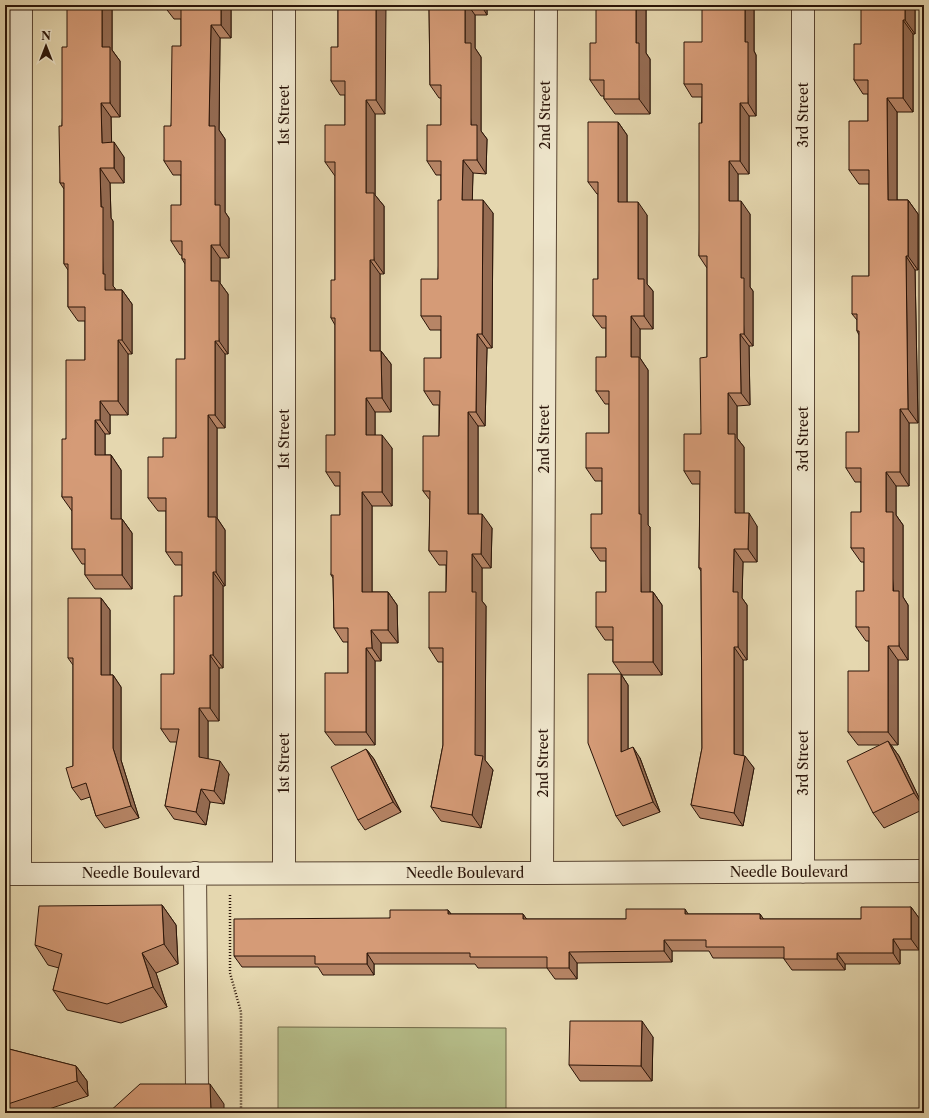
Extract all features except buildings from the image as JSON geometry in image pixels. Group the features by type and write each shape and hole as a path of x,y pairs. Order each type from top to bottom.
{"street":[{"path":"13,874 21,5"},
{"name":"1st Street","path":"284,5 284,873"},
{"name":"2nd Street","path":"542,873 546,5"},
{"name":"3rd Street","path":"803,5 803,872"},
{"name":"Needle Boulevard","path":"13,874 924,871"},
{"path":"195,873 197,1087"}],"path":[{"path":"230,873 230,973 241,1012 241,1113"}],"green space":[{"path":"278,1027 506,1028 506,1113 278,1113"},
{"path":"583,1111 912,1111 914,1113 583,1113"}]}
